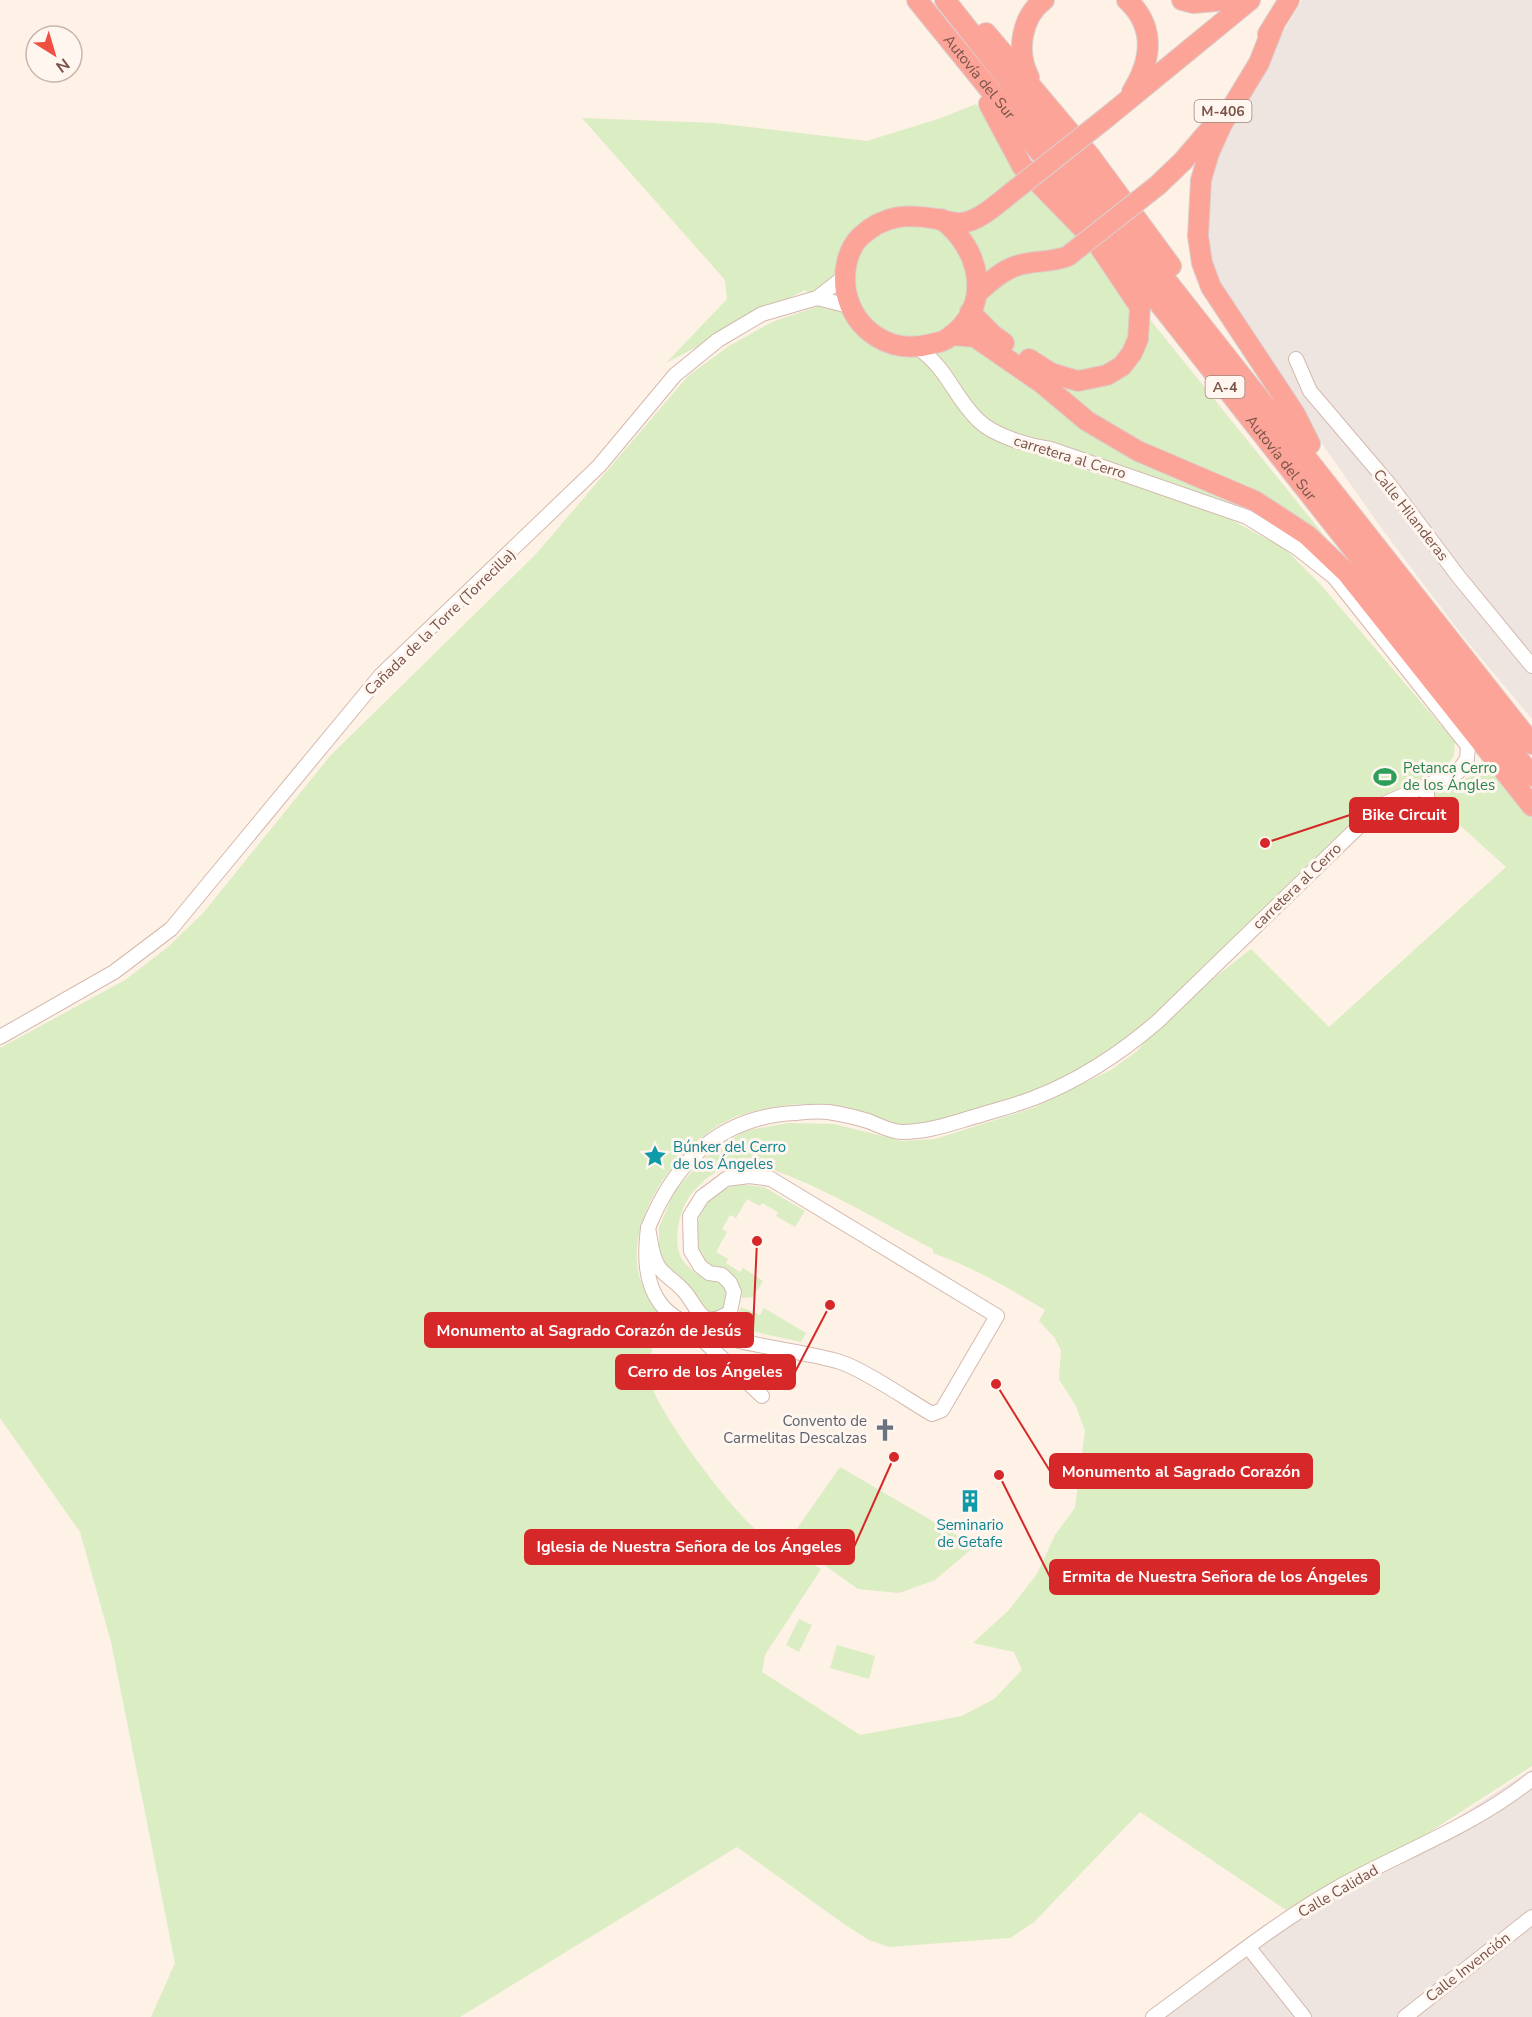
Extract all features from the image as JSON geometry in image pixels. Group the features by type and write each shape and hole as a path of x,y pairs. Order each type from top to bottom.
{"highway":[{"path":"908,0 994,111 1022,166 1096,243 1140,307 1138,339 1122,366 1107,375 1078,381 1052,374 993,335 974,302 975,261 957,231 941,219"},
{"name":"Autovía del Sur","path":"917,0 1532,776"},
{"name":"Autovía del Sur","path":"945,0 1532,744"},
{"path":"960,0 1090,156 1178,275 1412,576 1432,616"},
{"path":"1039,94 1026,70 1022,41 1026,24 1044,0"},
{"path":"1106,118 1133,91 1146,64 1149,49 1142,17 1127,0"},
{"path":"1182,0 1193,3 1226,0"},
{"path":"1250,0 1011,193 972,219 960,223 911,214 891,216 860,236 849,256 844,277 849,306 862,326 873,336 898,347 918,348 949,337 975,337 1043,384 1087,421 1138,452 1255,501 1308,535 1347,573 1532,806"},
{"name":"M-406","path":"949,337 974,302 998,275 1017,265 1053,262 1068,256 1158,185 1199,144 1218,119 1289,0"},
{"path":"1274,25 1259,63 1222,124 1209,153 1201,180 1198,236 1202,263 1211,287 1295,414 1310,444"}],"street":[{"name":"Cañada de la Torre (Torrecilla)","path":"0,1037 114,972 171,929 381,675 599,466 675,375 718,340 762,314 817,298 844,277"},
{"path":"817,298 849,306"},
{"path":"946,374 949,337"},
{"path":"918,348 934,358 946,374"},
{"name":"Calle Hilanderas","path":"1296,359 1310,391 1389,484 1458,576 1532,666"},
{"name":"carretera al Cerro","path":"665,1308 650,1283 645,1254 648,1228 657,1205 674,1178 699,1149 727,1129 782,1113 826,1112 866,1120 899,1132 932,1130 1035,1098 1090,1070 1140,1037 1381,805 1458,772 1467,759 1468,746 1334,577 1297,548 1247,517 1052,449 1023,445 978,421 946,374"},
{"path":"1427,786 1427,810"},
{"path":"648,1228 653,1255 661,1271 681,1288 699,1315 708,1319 720,1319 730,1312 734,1292 722,1275 709,1273 700,1266 691,1251 690,1216 702,1197 726,1179 749,1176 771,1179 998,1316 942,1410 932,1414 843,1363 722,1336 685,1324"},
{"path":"681,1288 679,1302 665,1308 762,1396"},
{"path":"685,1324 694,1308"},
{"name":"Calle Calidad","path":"1153,2017 1335,1889 1505,1801 1532,1779"},
{"name":"Calle Invención","path":"1405,2017 1532,1917"},
{"path":"1249,1948 1304,2017"}],"shaded area":[{"path":"1302,0 1532,0 1532,719 1465,639 1382,529 1278,381 1226,298 1208,258 1202,200 1216,157 1239,108"},
{"path":"1532,1769 1532,2017 1149,2017"}],"green space":[{"path":"976,104 1327,539 1159,480 1075,467 1217,512 1285,549 1321,585 1455,742 1454,756 1445,768 1377,798 1282,890 1157,1022 1099,1060 1033,1093 925,1123 894,1127 836,1109 804,1104 743,1114 721,1124 703,1137 685,1153 655,1193 644,1216 638,1239 637,1262 642,1285 664,1320 647,1367 651,1387 662,1408 696,1459 735,1508 765,1537 821,1569 765,1655 762,1672 860,1735 962,1716 994,1699 1022,1670 1014,1652 973,1643 1008,1611 1037,1574 1055,1535 1075,1508 1085,1431 1076,1406 1059,1379 1061,1350 1054,1337 1039,1321 1045,1310 990,1278 933,1253 933,1249 806,1183 755,1165 737,1164 710,1176 689,1197 682,1211 677,1239 684,1262 701,1277 720,1284 728,1291 722,1309 715,1312 704,1311 682,1279 664,1264 659,1249 659,1227 675,1190 708,1155 744,1131 788,1123 834,1124 902,1141 935,1139 1033,1108 1111,1070 1137,1051 1167,1015 1251,949 1329,1027 1506,867 1432,800 1428,792 1483,772 1500,779 1532,814 1532,1766 1397,1853 1315,1892 1286,1910 1140,1812 1034,1922 1010,1938 889,1947 869,1940 844,1924 737,1847 460,2017 151,2017 175,1963 111,1642 80,1532 0,1418 0,1048 125,980 168,947 204,912 330,756 536,554 688,376 729,346 772,322 819,306 827,309 805,290 666,363 727,299 725,280 582,118 715,123 867,141 941,118"},
{"path":"737,1184 764,1187 805,1211 795,1227 776,1216 778,1212 762,1203 760,1206 747,1199 736,1218 730,1215 722,1229 727,1232 716,1252 728,1259 726,1263 740,1272 743,1268 763,1281 753,1297 742,1298 740,1288 733,1278 705,1261 697,1247 696,1231 704,1207 725,1189"},
{"path":"741,1307 760,1315 764,1308 806,1333 801,1342 733,1327"},
{"path":"840,1467 975,1546 935,1580 899,1593 858,1589 789,1540"},
{"path":"799,1619 812,1625 799,1652 786,1645"},
{"path":"837,1645 875,1656 869,1679 830,1668"}],"place":[{"name":"Petanca Cerro de los Ángles","path":"1385,777"},
{"name":"Bike Circuit","path":"1265,843"},
{"name":"Búnker del Cerro de los Ángeles","path":"655,1156"},
{"name":"Monumento al Sagrado Corazón de Jesús","path":"757,1241"},
{"name":"Cerro de los Ángeles","path":"830,1305"},
{"name":"Monumento al Sagrado Corazón","path":"996,1384"},
{"name":"Convento de Carmelitas Descalzas","path":"885,1430"},
{"name":"Iglesia de Nuestra Señora de los Ángeles","path":"894,1457"},
{"name":"Ermita de Nuestra Señora de los Ángeles","path":"999,1475"},
{"name":"Seminario de Getafe","path":"970,1501"}]}
